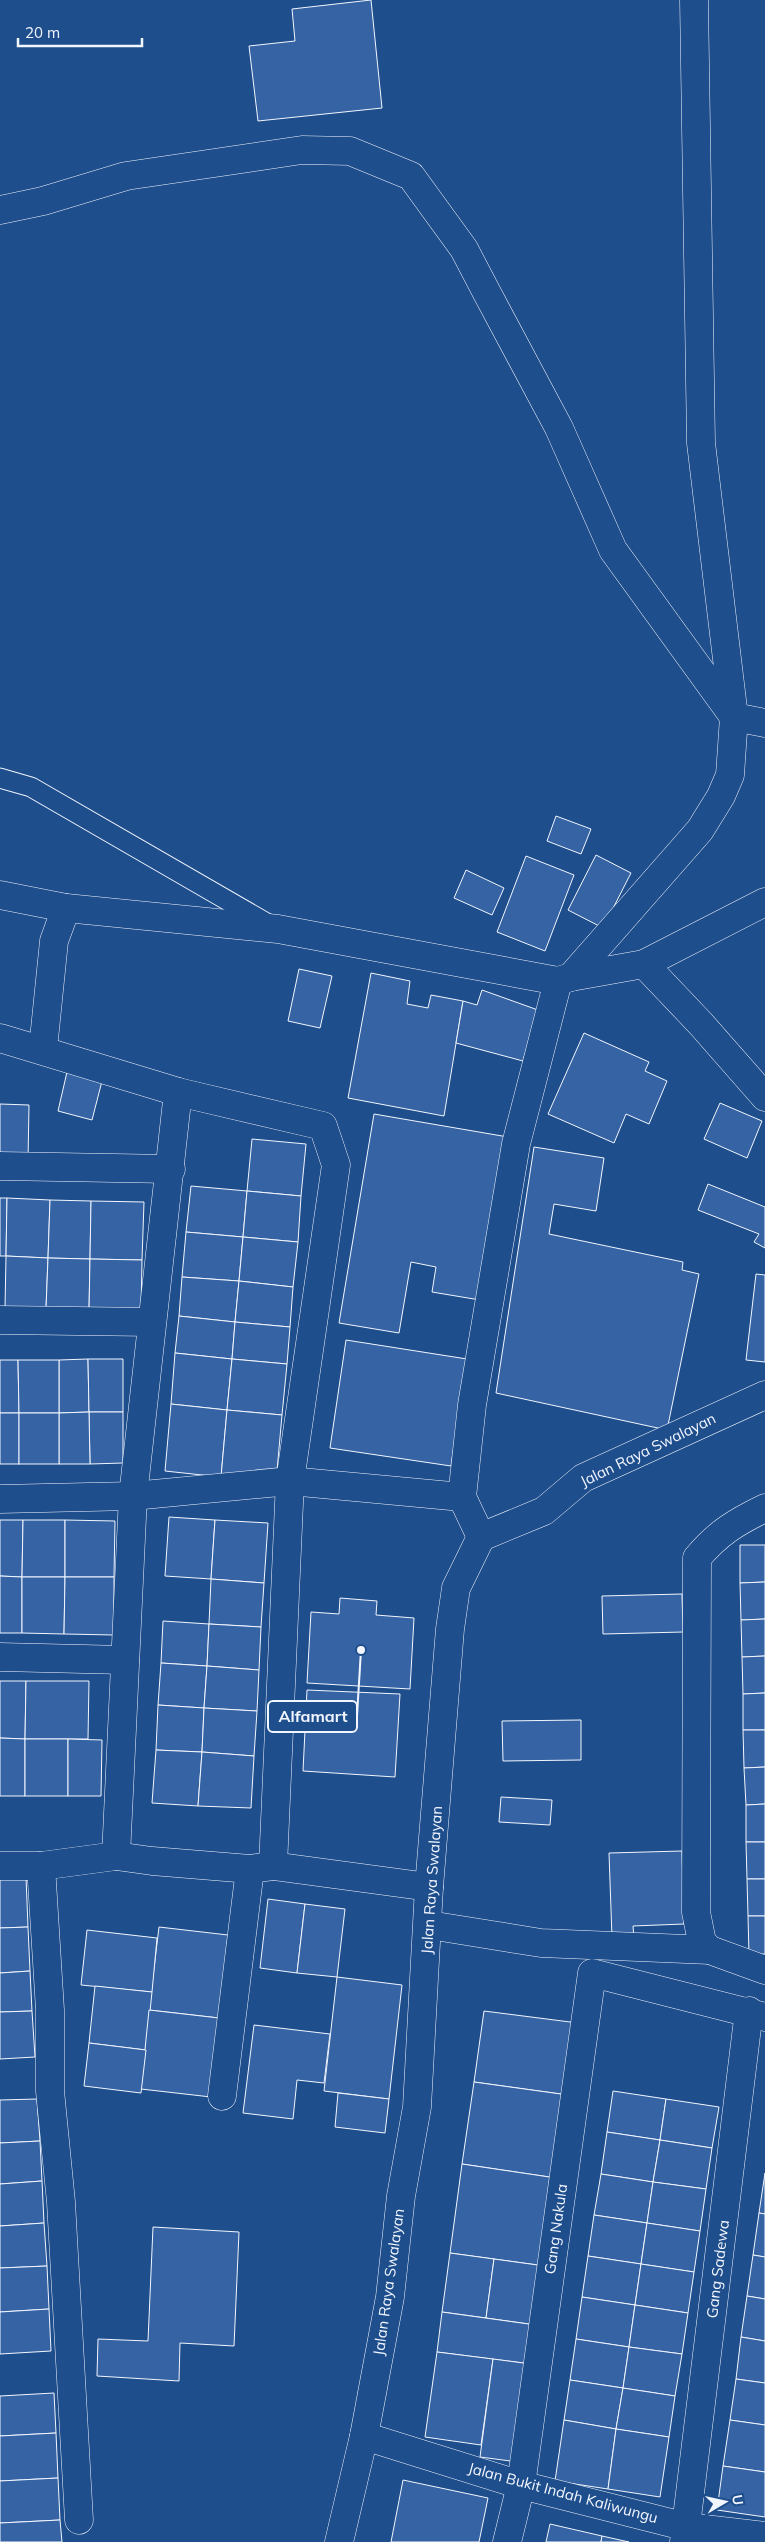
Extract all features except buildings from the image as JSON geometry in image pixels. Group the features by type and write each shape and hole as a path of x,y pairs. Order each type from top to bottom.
{"street":[{"path":"481,1536 462,1498 472,1405 516,1144 565,979 700,830 730,775 734,717 700,443 694,0"},
{"path":"0,210 43,201 126,176 302,150 350,151 411,176 454,235 478,275 559,428 613,550 734,717 765,723"},
{"path":"0,895 66,908 278,929 565,979 644,964 765,902"},
{"path":"43,1049 54,940 66,908"},
{"path":"644,964 701,1024 765,1098"},
{"path":"0,1038 43,1049 178,1092 323,1126 336,1165 290,1480 262,1868 222,2096"},
{"path":"116,1856 133,1496 151,1322 171,1169 178,1092"},
{"path":"0,1166 171,1169"},
{"path":"0,1320 151,1322"},
{"name":"Jalan Raya Swalayan","path":"339,2542 364,2436 390,2298 401,2196 418,2107 430,1887 450,1629 456,1588 481,1536 544,1511 583,1478 765,1395"},
{"path":"0,1499 133,1496 290,1480 462,1498"},
{"path":"710,1950 702,1942 696,1912 698,1558 714,1538 737,1521 765,1508"},
{"path":"0,1657 125,1660"},
{"path":"0,1866 41,1866 116,1856 152,1862 262,1868 430,1887"},
{"path":"41,1866 50,2010 50,2091 61,2202 78,2520"},
{"path":"429,1925 542,1943 710,1950 765,1970"},
{"name":"Gang Nakula","path":"507,2542 521,2485 592,1973 757,2014"},
{"name":"Gang Sadewa","path":"685,2534 757,2014"},
{"name":"Jalan Bukit Indah Kaliwungu","path":"364,2436 685,2534 765,2536"}],"lane":[{"path":"0,778 32,787 278,929"}],"place":[{"name":"Alfamart","path":"361,1650"}]}
